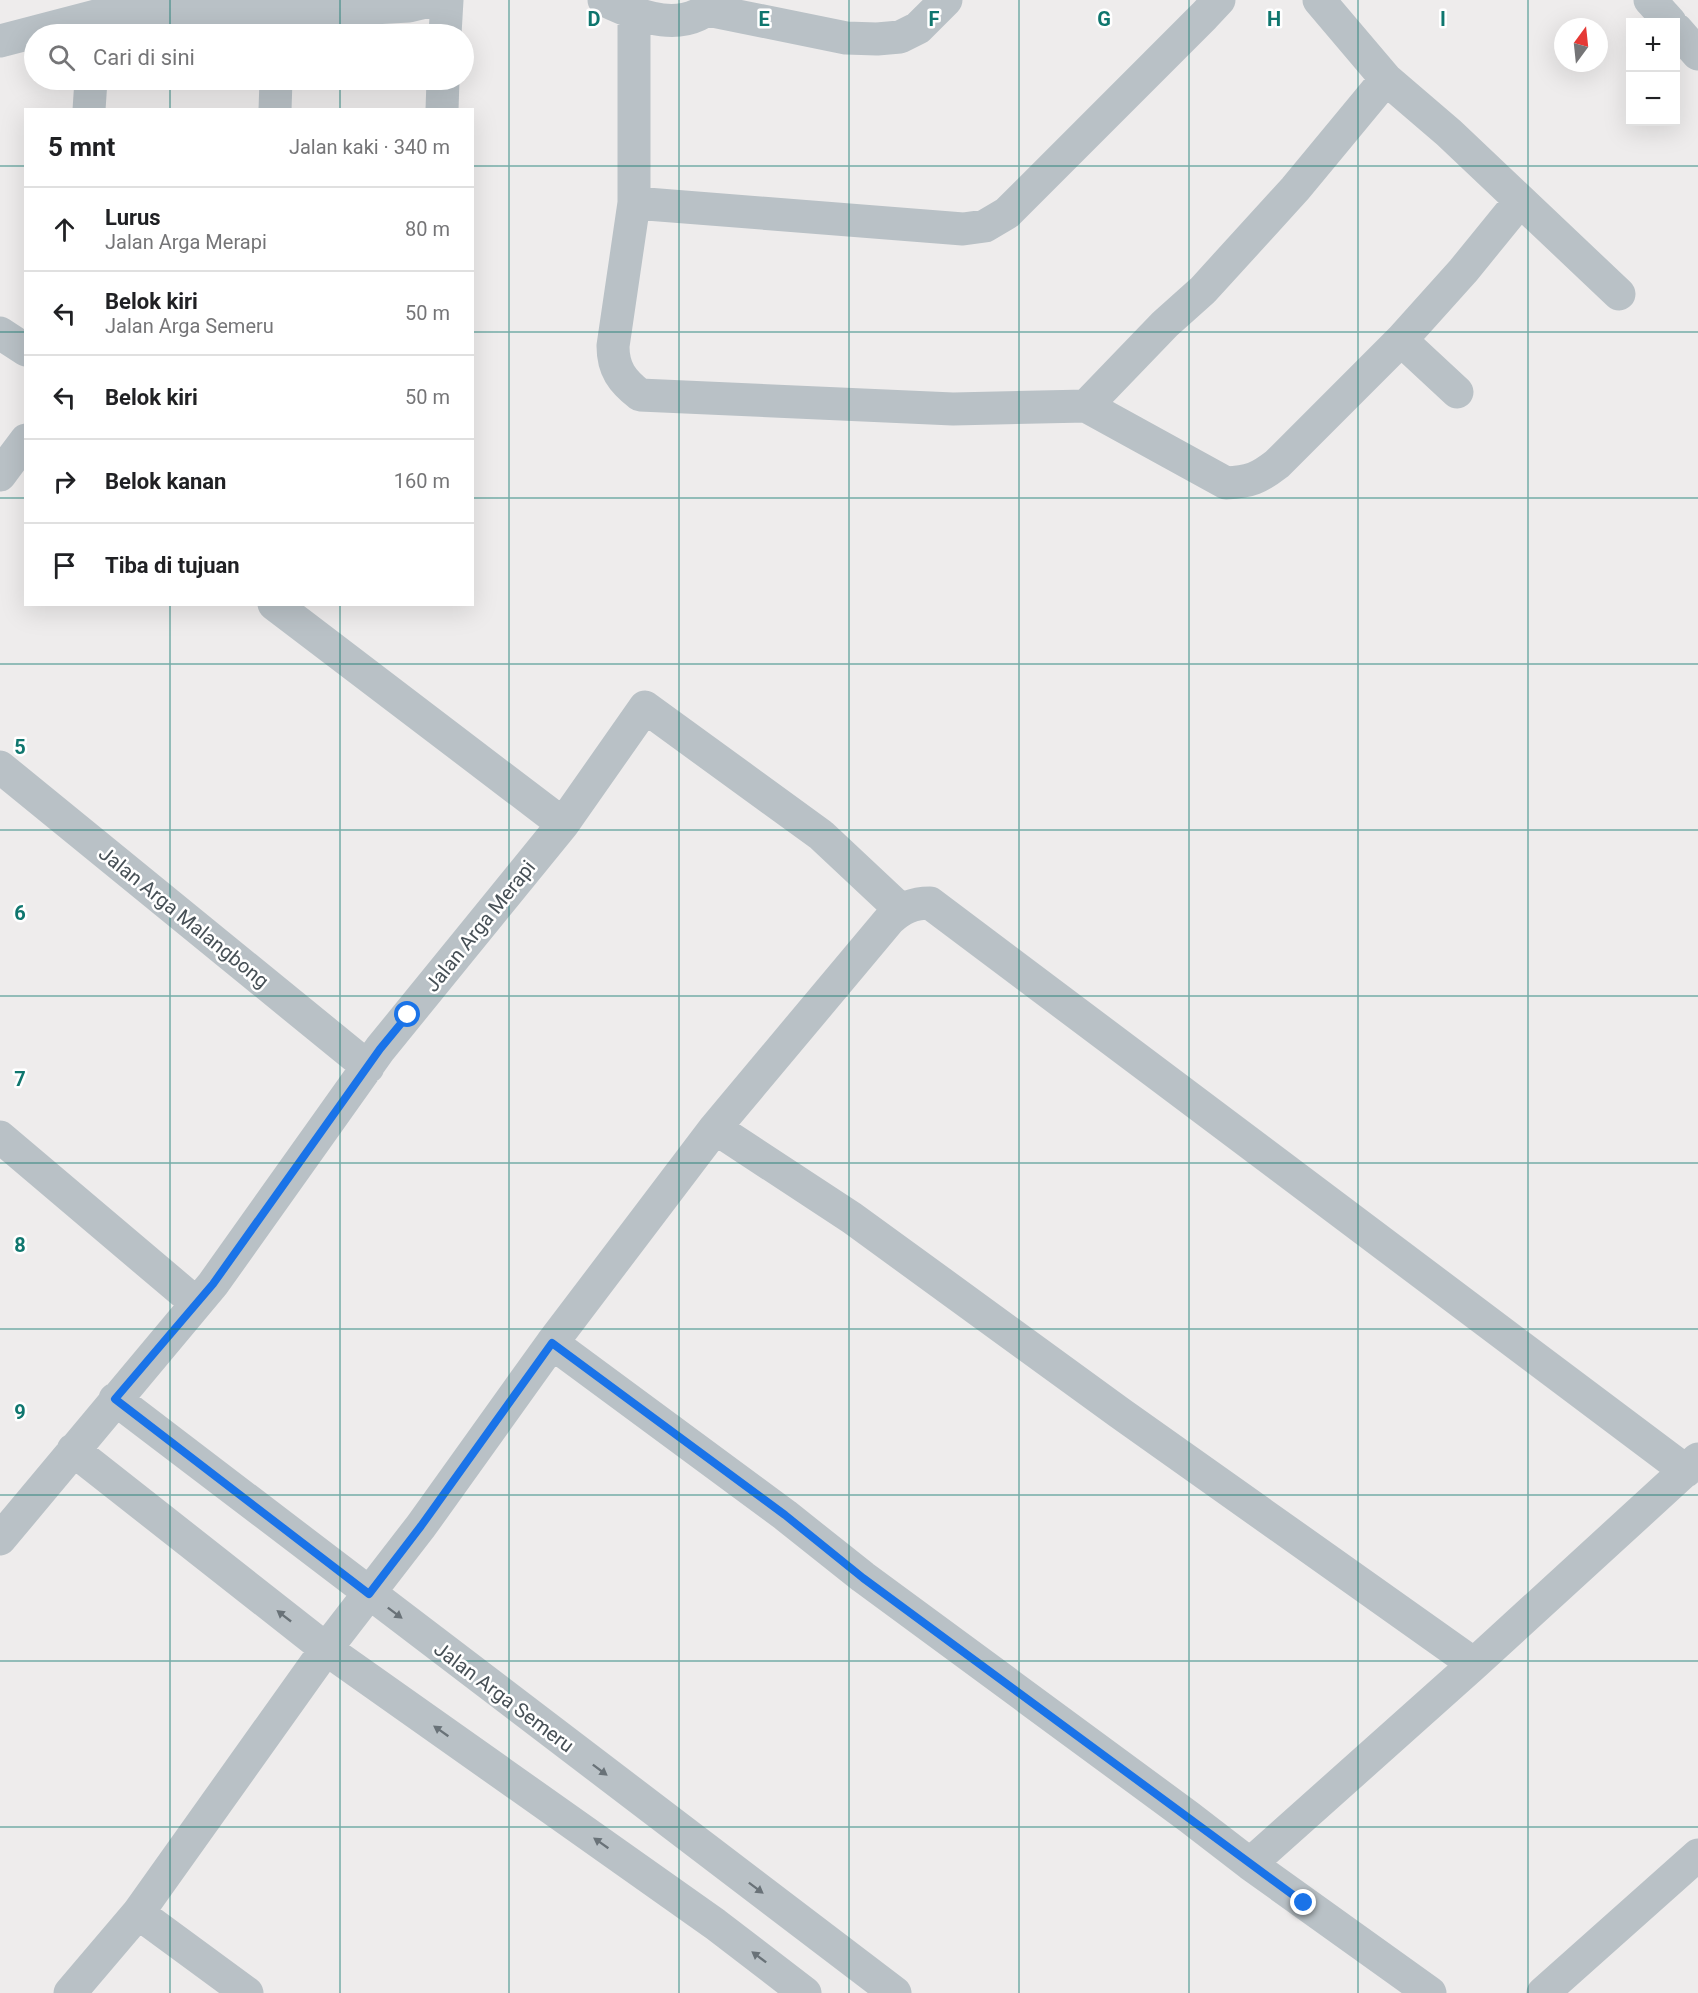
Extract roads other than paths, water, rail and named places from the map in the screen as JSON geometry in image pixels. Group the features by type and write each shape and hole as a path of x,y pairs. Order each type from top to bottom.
{"street":[{"path":"115,24 293,15 409,6 434,0"},
{"path":"446,24 447,0"},
{"path":"604,0 634,14 676,22 713,5 846,38 878,39 900,37 918,28 946,0"},
{"path":"634,202 963,229 985,226 1007,213 1218,0"},
{"path":"1319,0 1386,79 1449,134 1619,294"},
{"path":"1650,0 1666,18"},
{"path":"634,14 634,202 613,346 613,361 627,385 640,395 953,409 1086,406 1226,483 1243,483 1260,477 1277,464 1401,340 1520,201"},
{"path":"1680,34 1698,54"},
{"path":"0,41 24,37"},
{"path":"1086,406 1165,324 1203,290 1294,189 1386,79"},
{"path":"89,108 90,90"},
{"path":"275,108 276,90"},
{"path":"442,108 443,90"},
{"path":"0,333 24,349"},
{"path":"1401,340 1457,392"},
{"path":"0,475 24,443"},
{"path":"277,606 563,825"},
{"name":"Jalan Arga Merapi","path":"0,1539 213,1284 368,1066 563,825 645,707 821,835 901,910"},
{"name":"Jalan Arga Malangbong","path":"0,767 368,1066"},
{"path":"70,1993 138,1913 326,1649 421,1526 552,1343 715,1128 890,919 910,905 930,903 1692,1465 1250,1864"},
{"path":"715,1128 852,1218 1120,1413 1474,1664"},
{"path":"0,1137 196,1303"},
{"path":"552,1343 785,1515 863,1578 1250,1864 1430,1993"},
{"name":"Jalan Arga Semeru","path":"115,1399 895,1993"},
{"path":"73,1450 326,1649 706,1917 805,1993"},
{"path":"1543,1993 1698,1855"},
{"path":"138,1913 247,1993"}]}
